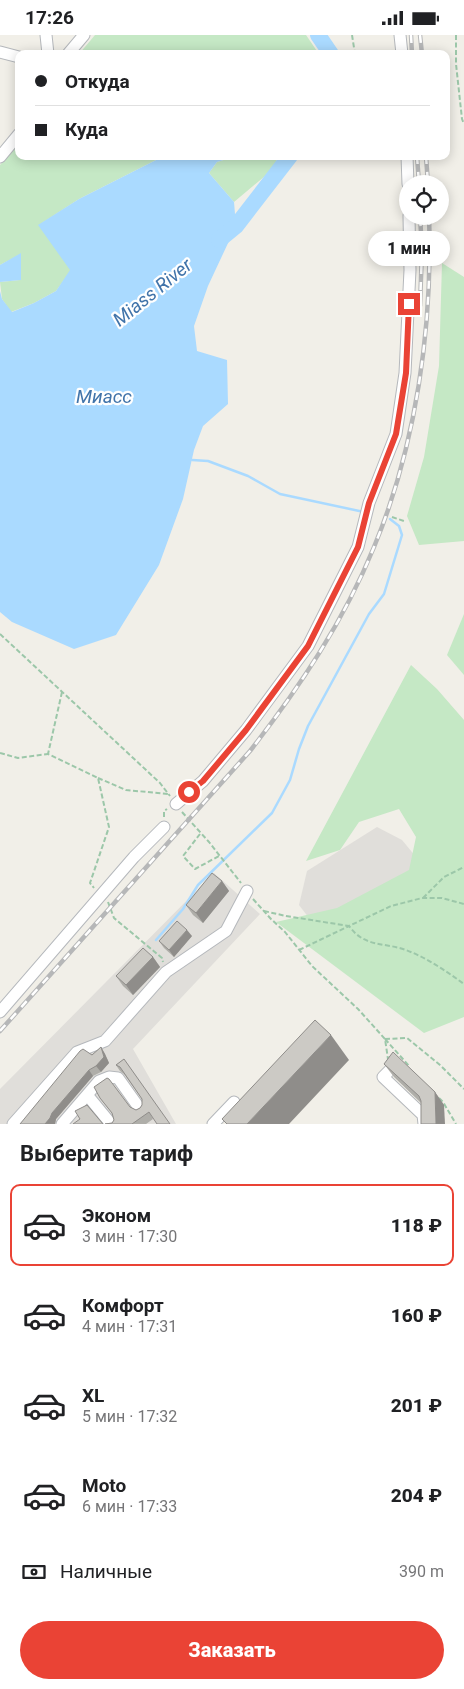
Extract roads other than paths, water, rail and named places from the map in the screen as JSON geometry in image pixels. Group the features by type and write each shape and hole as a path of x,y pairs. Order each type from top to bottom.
{"street":[{"path":"46,35 48,50"},
{"path":"71,50 84,35"},
{"path":"400,35 402,50"},
{"path":"0,52 15,56"},
{"path":"0,157 15,139"},
{"path":"407,160 408,175"},
{"path":"172,799 203,781 246,730 308,646 358,547 369,503 396,434 406,373 410,269 408,225"},
{"path":"0,1012 134,857 164,827"},
{"path":"14,1124 77,1052 105,1041 166,972 226,931 247,891"},
{"path":"391,1068 383,1077 423,1115 424,1124"},
{"path":"62,1124 99,1081 109,1077 118,1078 140,1109"},
{"path":"88,1095 111,1124"},
{"path":"213,1124 234,1102"}],"water":[{"name":"Миасс","path":"156,160 224,160 217,162 209,173 234,202 236,226 208,286 194,326 197,351 227,360 228,404 203,426 194,450 183,499 159,565 116,635 74,649 12,622 0,612 0,291 2,299 12,312 56,291 70,270 38,225 79,199"},
{"path":"21,253 21,280 0,282 0,265"}],"waterway":[{"name":"Miass River","path":"318,35 328,50"},
{"name":"Miass River","path":"219,240 236,226 287,160"},
{"path":"192,460 208,461 248,476 280,494 364,512"},
{"path":"156,940 183,909 198,885 272,813 290,780 308,726 369,614 384,594 402,535 399,526 390,519"}],"railway":[{"path":"411,35 412,50"},
{"path":"420,35 422,50"},
{"path":"417,160 418,175"},
{"path":"426,160 427,175"},
{"path":"420,306 422,250 421,225"},
{"path":"0,1031 250,751 303,678 349,601 374,547 389,508 411,427 419,385 428,300 429,225"}]}
